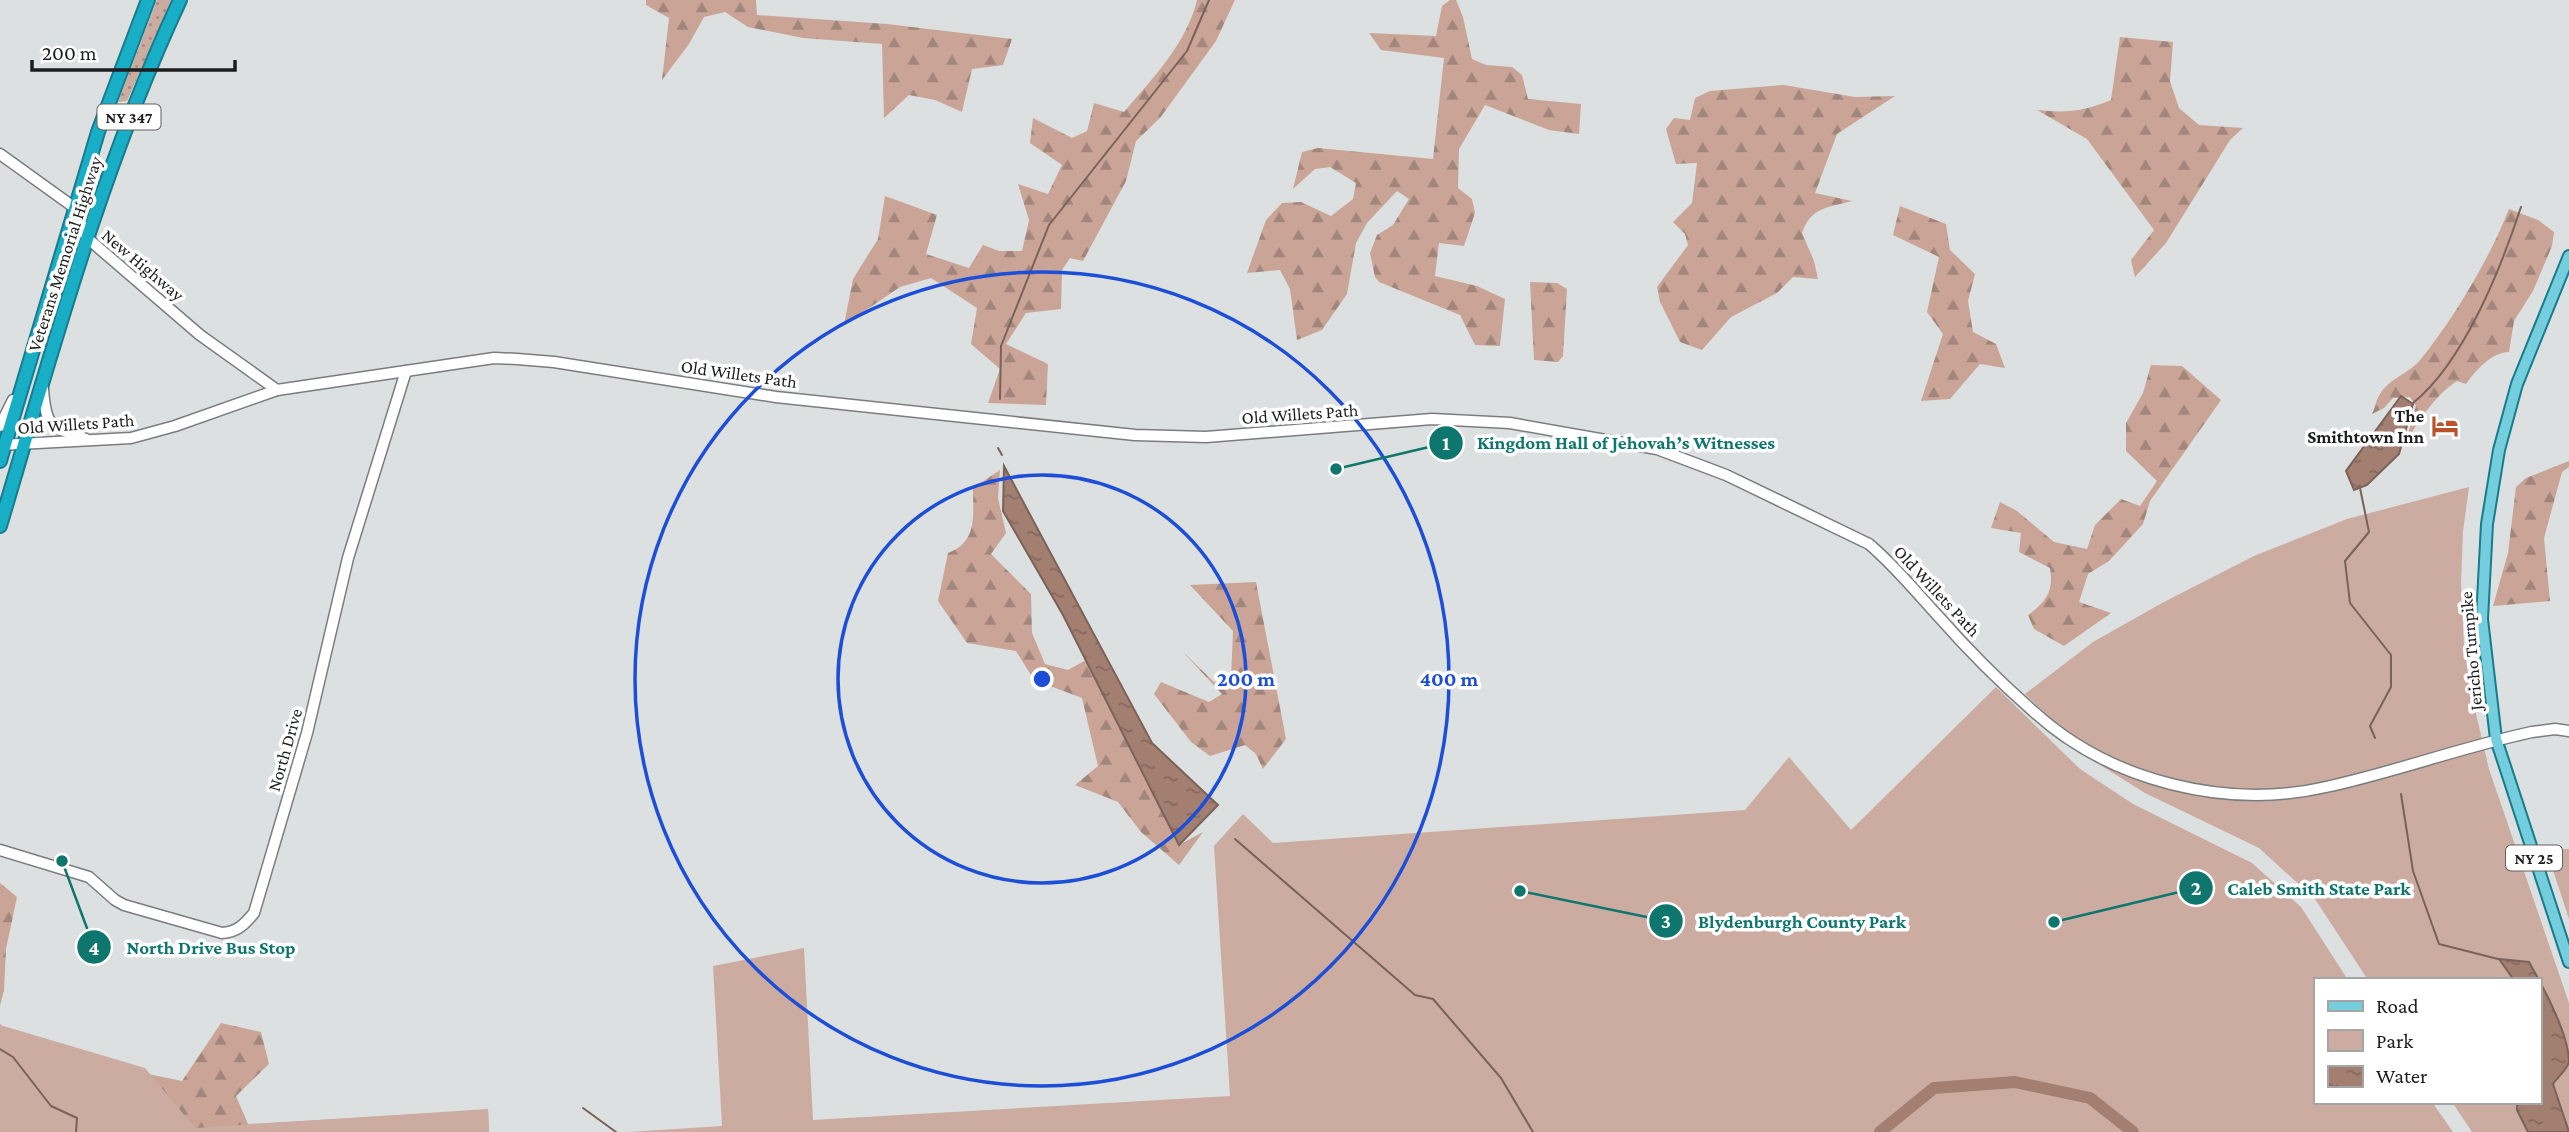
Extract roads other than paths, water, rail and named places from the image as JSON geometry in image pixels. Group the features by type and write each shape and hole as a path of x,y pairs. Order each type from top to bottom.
{"highway":[{"name":"Veterans Memorial Highway","path":"0,461 106,107 148,0"},
{"name":"Veterans Memorial Highway","path":"0,526 86,237 130,116 180,0"}],"main road":[{"path":"0,154 75,208"},
{"name":"New Highway","path":"75,208 86,237 200,335 277,390"},
{"name":"Jericho Turnpike","path":"2569,256 2517,384 2499,450 2487,524 2482,619 2496,739 2569,962"},
{"name":"Old Willets Path","path":"3,445 120,439 150,433 277,390 494,358 530,360 776,397 1135,435 1206,437 1432,419 1510,423 1657,449 1726,475 1869,544 2005,685 2044,721 2105,760 2160,780 2223,793 2289,793 2325,788 2496,739 2555,729 2569,731"},
{"path":"0,426 26,371"},
{"name":"North Drive","path":"0,850 89,877 114,900 124,905 222,933 238,929 254,913 307,733 348,558 406,371"},
{"path":"43,383 48,421 57,428 90,441"}],"water":[{"path":"2401,396 2413,404 2399,454 2367,485 2354,490 2346,471"},
{"path":"1004,466 1152,743 1218,805 1179,845 1063,615 1003,511"},
{"path":"2499,959 2529,962 2538,978 2513,978"},
{"path":"2541,984 2566,1042 2569,1062 2553,1084 2569,1132 2528,1132 2517,1110 2517,1104 2541,1104"}],"waterway":[{"path":"1000,399 1001,346 1049,225 1187,51 1209,0"},
{"path":"2413,403 2449,364 2479,312 2503,258 2521,207"},
{"path":"998,448 1002,455"},
{"path":"2360,488 2369,532 2345,561 2350,603 2391,655 2391,687 2370,726 2375,738"},
{"path":"2401,794 2413,871 2439,944 2498,959"},
{"path":"1235,839 1415,995 1433,999 1501,1078 1533,1132"},
{"path":"0,1049 13,1057 51,1106 77,1118 76,1132"},
{"path":"1880,1132 1934,1088 2015,1082 2090,1098 2133,1132"},
{"path":"583,1108 616,1132"}],"place":[{"name":"The Smithtown Inn","path":"2445,426"},
{"name":"Kingdom Hall of Jehovah’s Witnesses","path":"1336,469"},
{"name":"North Drive Bus Stop","path":"62,861"},
{"name":"Blydenburgh County Park","path":"1520,891"},
{"name":"Caleb Smith State Park","path":"2054,922"}]}
